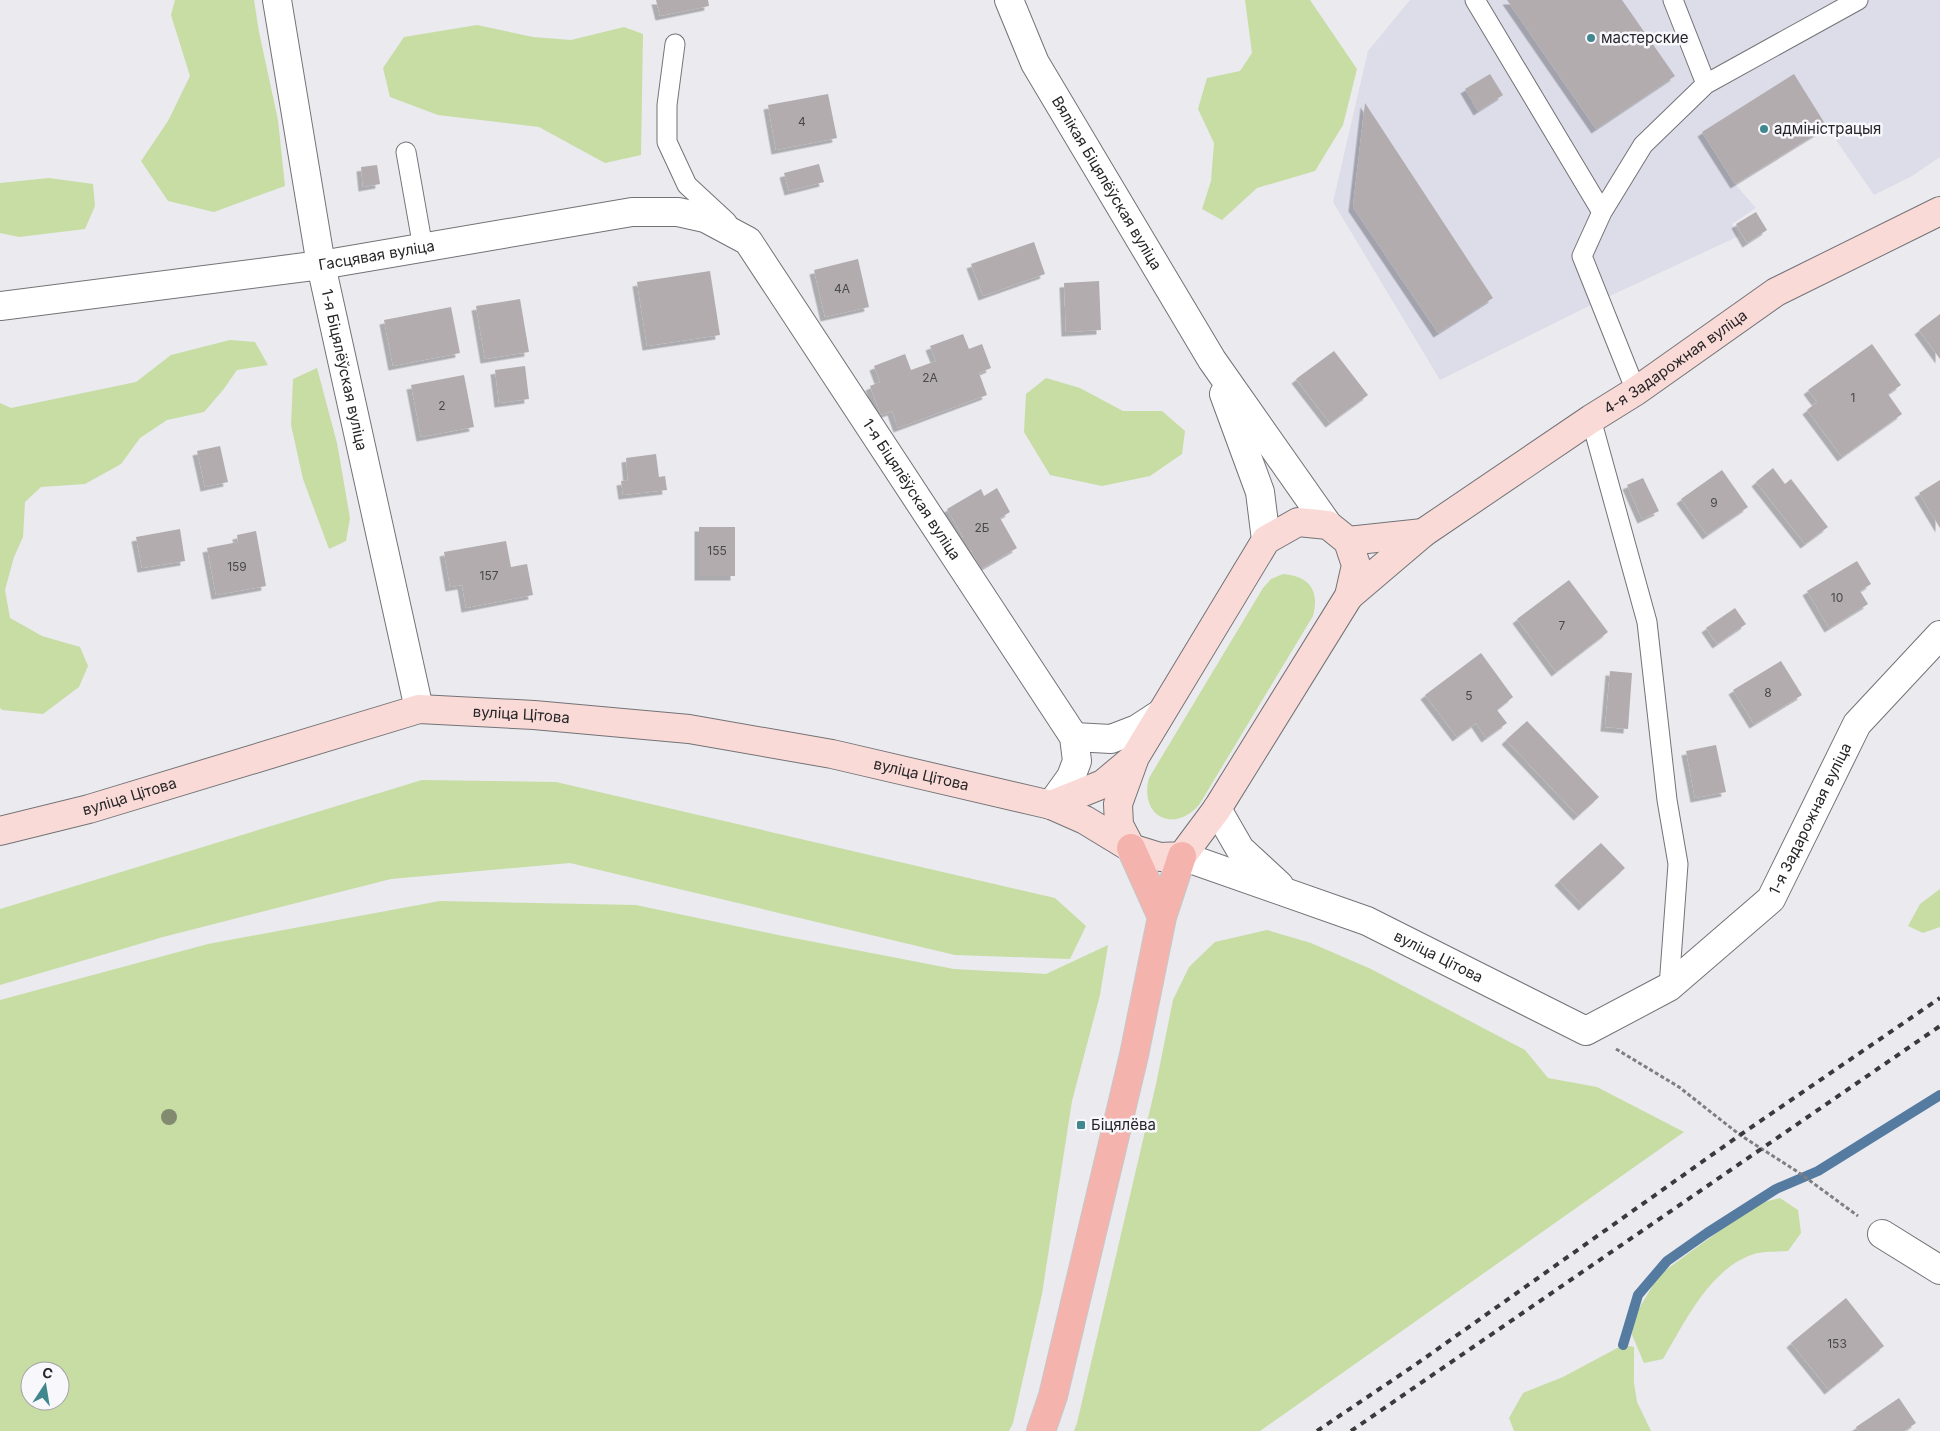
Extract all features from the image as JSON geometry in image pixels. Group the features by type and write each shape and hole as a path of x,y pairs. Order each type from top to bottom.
{"main road":[{"name":"4-я Задарожная вуліца","path":"1349,596 1424,533 1591,419 1636,391 1776,292 1940,211"},
{"name":"4-я Задарожная вуліца","path":"1266,540 1298,522 1338,533 1424,533"},
{"path":"1041,1431 1054,1396 1134,1055 1162,917 1182,856 1217,810 1349,596 1356,565 1338,533"},
{"path":"1162,917 1119,825 1118,804 1135,757 1266,540"},
{"name":"вуліца Цітова","path":"0,831 89,809 419,710 534,715 689,729 832,754 1051,805 1085,820 1131,848 1160,857 1182,856"},
{"path":"1051,805 1103,784 1135,757"}],"street":[{"name":"1-я Біцялёўская вуліца","path":"277,0 321,265 419,710"},
{"name":"Вялікая Біцялёўская вуліца","path":"1009,0 1035,63 1212,360 1338,533"},
{"name":"Гасцявая вуліца","path":"0,306 321,265 632,212 678,212 705,218 748,241"},
{"name":"1-я Біцялёўская вуліца","path":"748,241 1074,738 1077,761 1071,777 1051,805"},
{"name":"Вялікая Біцялёўская вуліца","path":"1212,360 1260,492 1266,540"},
{"name":"1-я Задарожная вуліца","path":"1586,1031 1669,988 1771,899 1857,724 1940,635"},
{"path":"1074,738 1110,739 1137,729 1160,714"},
{"name":"вуліца Цітова","path":"1217,810 1240,849 1288,892"},
{"name":"вуліца Цітова","path":"1182,856 1367,921 1586,1031"},
{"path":"1882,1234 1940,1270"}],"lane":[{"path":"1475,0 1602,212"},
{"path":"1673,0 1706,84"},
{"path":"1636,391 1582,256 1602,212 1643,145 1706,84 1858,0"},
{"path":"675,44 667,105 667,142 688,186 748,241"},
{"path":"406,152 423,248"},
{"path":"1591,419 1648,622 1666,800 1678,864 1669,988"}],"path":[{"path":"1586,1031 1679,1088 1740,1135 1798,1172 1882,1234"}],"shaded area":[{"path":"1410,0 1940,0 1940,157 1912,176 1874,195 1827,127 1735,184 1756,208 1732,224 1739,236 1599,301 1440,380 1333,202 1368,51"}],"green space":[{"path":"175,0 254,0 278,120 285,186 214,212 168,201 141,161 168,121 190,76 171,15"},
{"path":"1245,0 1310,0 1357,69 1343,125 1315,171 1257,188 1222,220 1202,209 1211,181 1214,143 1198,109 1207,78 1240,71 1252,53"},
{"path":"477,25 533,37 571,40 624,27 643,34 641,155 605,163 539,127 438,115 390,97 383,68 404,37"},
{"path":"49,178 93,184 95,206 85,229 19,237 0,233 0,183"},
{"path":"230,340 255,342 268,365 237,370 204,412 167,420 140,438 121,464 85,484 41,487 25,502 23,537 14,557 5,590 10,618 42,636 80,647 88,666 79,687 43,714 2,710 0,708 0,403 11,408 136,382 171,355"},
{"path":"317,368 337,443 350,518 346,541 329,549 303,479 291,425 293,379"},
{"path":"1046,378 1080,388 1123,411 1162,411 1185,431 1182,454 1150,476 1102,486 1050,475 1024,432 1026,394"},
{"path":"1283,574 1300,578 1310,586 1315,599 1313,616 1199,805 1189,814 1179,818 1169,819 1160,817 1149,802 1147,791 1149,778 1263,588 1271,579"},
{"path":"422,780 556,782 1055,898 1086,926 1070,959 955,955 570,863 391,879 163,937 0,985 0,909"},
{"path":"1940,889 1940,927 1923,933 1908,926 1920,904"},
{"path":"440,901 636,905 954,969 1046,974 1108,945 1100,995 1072,1101 1042,1294 1013,1423 1009,1431 0,1431 0,1000 208,944"},
{"path":"1267,930 1311,943 1371,969 1525,1050 1548,1078 1597,1087 1684,1132 1260,1431 1074,1431 1156,1084 1173,1000 1189,967 1215,942"},
{"path":"1780,1198 1798,1210 1801,1233 1788,1251 1754,1254 1738,1261 1724,1271 1700,1298 1663,1359 1644,1363 1632,1335 1634,1317 1659,1275 1756,1204"},
{"path":"1623,1345 1634,1347 1634,1383 1637,1402 1651,1431 1514,1431 1509,1418 1523,1393 1563,1377"}],"building":[{"path":"656,0 708,0 709,6 660,16"},
{"name":"мастерские","path":"1507,0 1622,0 1675,76 1596,129"},
{"path":"1490,74 1503,95 1478,111 1465,89"},
{"name":"адміністрацыя","path":"1794,74 1827,127 1735,184 1702,132"},
{"path":"828,94 837,138 776,150 768,105"},
{"path":"1365,103 1493,298 1438,333 1353,207"},
{"path":"819,164 824,182 789,191 784,173"},
{"path":"377,165 380,184 363,187 361,167"},
{"path":"1756,212 1767,230 1747,243 1736,224"},
{"path":"1034,242 1045,274 983,296 971,264"},
{"path":"858,259 869,307 825,317 814,270"},
{"path":"710,271 720,335 647,346 637,282"},
{"path":"1099,281 1101,330 1066,332 1064,283"},
{"path":"520,299 529,352 485,359 476,306"},
{"path":"451,307 460,353 393,366 384,320"},
{"path":"1940,314 1940,359 1919,330"},
{"path":"963,334 969,349 982,344 991,368 979,373 987,395 898,428 892,411 881,415 870,386 880,382 874,366 905,354 911,370 936,361 930,346"},
{"path":"1872,344 1901,385 1888,394 1902,414 1842,457 1807,410 1817,402 1808,390"},
{"path":"1334,351 1368,395 1330,423 1296,379"},
{"path":"525,366 529,399 499,403 495,370"},
{"path":"464,375 474,427 421,437 411,385"},
{"path":"220,446 228,482 205,487 197,451"},
{"path":"656,454 659,477 665,476 667,490 623,495 621,481 628,480 626,458"},
{"path":"1773,468 1785,484 1791,479 1828,527 1805,544 1756,482"},
{"path":"1722,470 1748,507 1707,535 1681,499"},
{"path":"1643,478 1659,511 1642,519 1627,485"},
{"path":"1940,480 1940,528 1919,493"},
{"path":"997,488 1010,512 1000,518 1017,548 981,569 971,550 964,554 957,541 963,537 947,509 981,489 984,496"},
{"path":"699,527 735,527 735,576 699,576"},
{"path":"180,529 185,561 142,568 136,537"},
{"path":"256,531 266,586 216,595 207,548 238,542 237,535"},
{"path":"506,541 511,567 527,564 533,595 466,608 462,585 450,587 444,552"},
{"path":"1857,561 1871,584 1860,591 1868,604 1829,628 1807,591"},
{"path":"1569,580 1608,632 1556,672 1517,619"},
{"path":"1735,608 1746,624 1717,644 1706,628"},
{"path":"1481,653 1513,697 1497,710 1507,723 1486,738 1476,723 1457,737 1425,695"},
{"path":"1781,661 1802,695 1754,724 1733,690"},
{"path":"1610,671 1632,673 1628,729 1605,727"},
{"path":"1527,721 1599,797 1578,816 1506,740"},
{"path":"1716,745 1726,792 1695,798 1686,751"},
{"path":"1601,843 1625,868 1583,906 1559,881"},
{"path":"1846,1298 1884,1346 1829,1390 1791,1343"},
{"path":"1899,1398 1916,1423 1904,1431 1858,1431 1856,1427"}],"waterway":[{"path":"1623,1345 1638,1295 1667,1261 1776,1189 1818,1171 1940,1095"}],"railway":[{"path":"1317,1431 1415,1365 1740,1135 1940,998"},
{"path":"1351,1431 1940,1026"}],"place":[{"name":"мастерские","path":"1591,38"},
{"name":"адміністрацыя","path":"1764,129"},
{"name":"Біцялёва","path":"1081,1125"}]}
